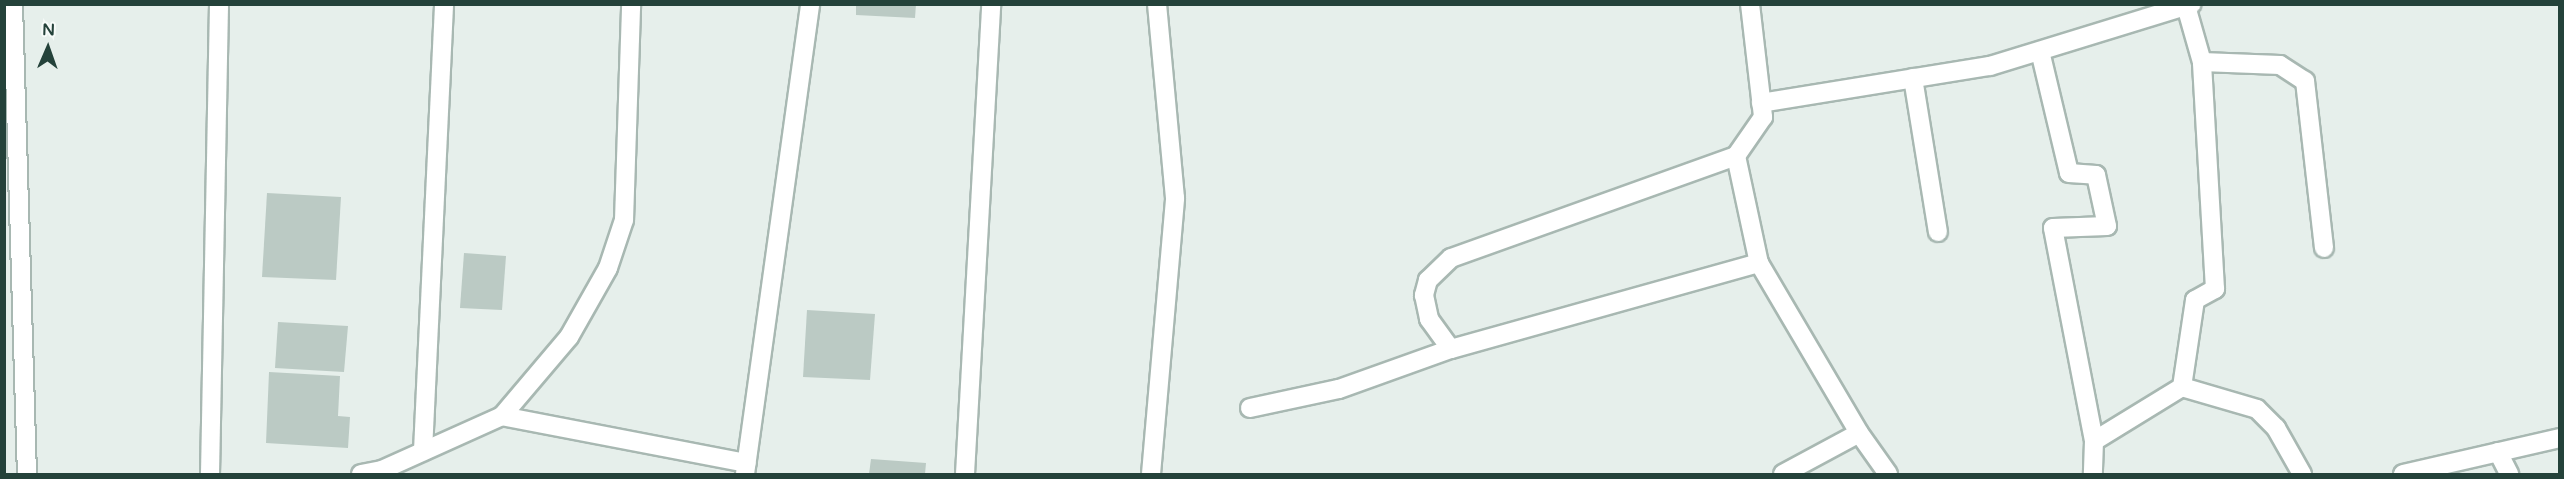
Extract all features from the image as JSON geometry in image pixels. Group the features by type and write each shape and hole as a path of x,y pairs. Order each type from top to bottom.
{"street":[{"path":"13,4 27,474"},
{"path":"210,474 219,4"},
{"path":"423,451 444,4"},
{"path":"361,474 383,472 423,451 502,416 569,337 608,268 624,220 632,4"},
{"path":"502,416 746,469 810,4"},
{"path":"965,474 991,4"},
{"path":"1151,474 1175,198 1157,4"},
{"path":"1451,349 1429,319 1424,295 1428,280 1451,258 1736,156 1763,117 1750,4"},
{"path":"1761,103 1990,66 2189,5 2202,62 2215,289 2195,300 2182,387"},
{"path":"2040,51 2069,173 2096,175 2107,226 2053,228 2094,441 2093,474"},
{"path":"2202,62 2280,65 2305,81 2324,248"},
{"path":"1913,78 1938,232"},
{"path":"1736,156 1759,263 1859,433 1888,474"},
{"path":"1250,408 1339,389 1451,349 1759,263"},
{"path":"2094,441 2182,387 2257,409 2276,428 2302,474"},
{"path":"1783,474 1859,433"},
{"path":"2403,474 2559,438"},
{"path":"2498,452 2509,474"}],"building":[{"path":"856,4 916,4 915,18 856,15"},
{"path":"267,193 341,197 336,280 262,277"},
{"path":"464,253 506,256 502,310 460,308"},
{"path":"807,310 875,314 870,380 803,377"},
{"path":"278,322 348,326 344,372 275,368"},
{"path":"269,372 340,376 338,416 350,417 348,448 266,443"},
{"path":"871,459 926,463 925,474 869,474"}]}
